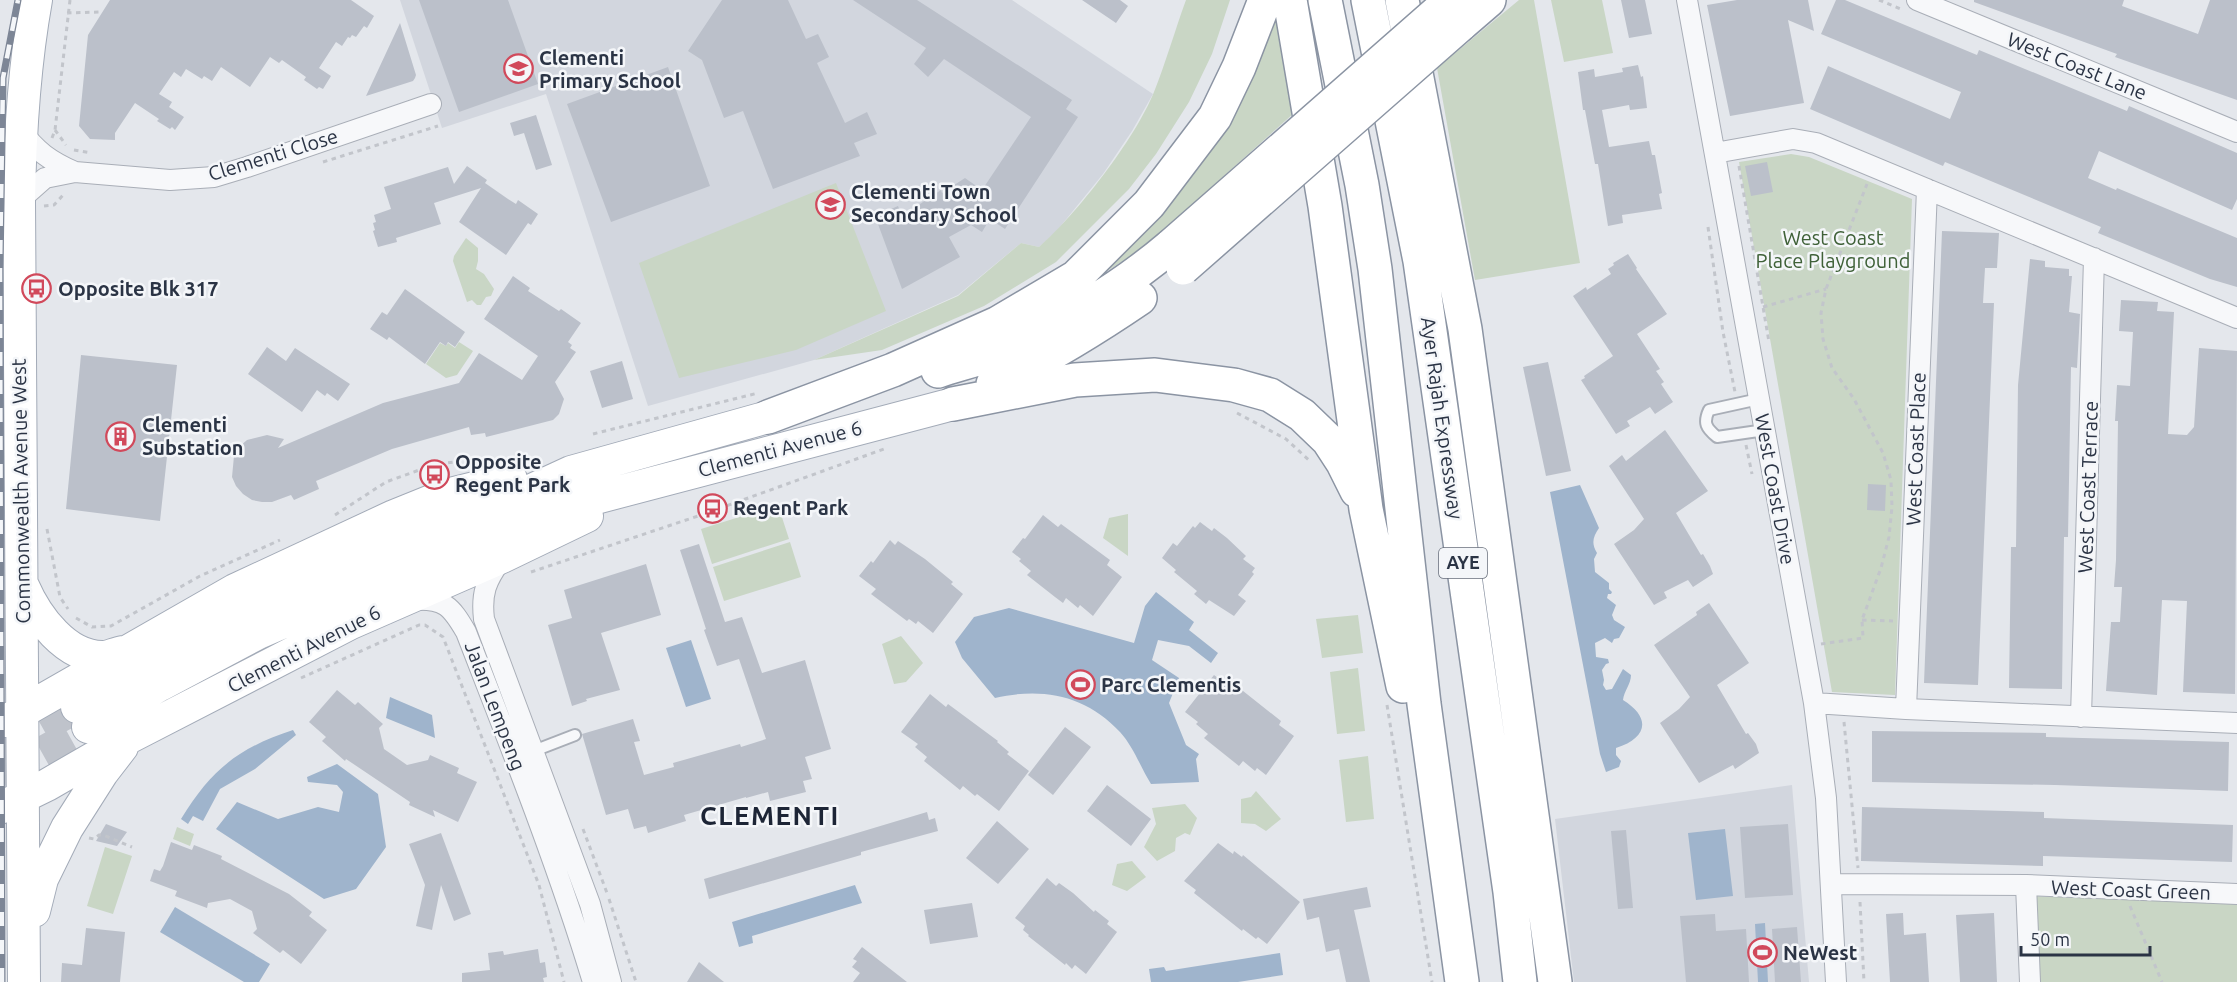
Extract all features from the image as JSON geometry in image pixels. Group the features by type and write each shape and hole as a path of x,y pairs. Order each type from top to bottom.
{"highway":[{"path":"765,405 893,370 988,328 1076,277 1149,204 1215,117 1239,67 1265,0"},
{"path":"1290,0 1324,206 1366,509 1406,701 1411,714 1429,738"},
{"name":"AYE","path":"1325,0 1362,185 1375,269 1429,738 1462,982"},
{"name":"Ayer Rajah Expressway","path":"1368,0 1420,261 1510,892 1520,982"},
{"path":"1402,0 1465,329 1554,982"},
{"path":"953,404 1020,371 1104,323 1453,10 1489,0"},
{"path":"765,405 890,387 1011,346 1094,302 1146,267 1178,257"},
{"path":"953,404 1075,380 1155,375 1234,385 1270,395 1302,415 1328,440 1343,463 1366,509"}],"main road":[{"name":"Commonwealth Avenue West","path":"24,982 24,951 12,802 11,718 22,582 20,514 32,208 20,129 36,0"},
{"name":"Clementi Avenue 6","path":"765,405 571,472 508,501 460,515 248,612 151,663 83,717 160,685 258,633 467,542 523,521 608,495 953,404"},
{"name":"Clementi Avenue 6","path":"11,718 235,590 394,516 446,495 536,474 571,472"},
{"name":"Clementi Avenue 6","path":"12,802 47,785 130,737 351,623 401,601 512,566 584,519 608,495"},
{"path":"22,582 41,620 68,645 88,654 104,657 132,649"},
{"path":"24,951 42,879 73,819 102,773 130,737"}],"street":[{"name":"West Coast Drive","path":"1687,0 1814,703 1826,798 1836,982"},
{"name":"West Coast Lane","path":"1917,0 2237,132"},
{"name":"Clementi Close","path":"45,178 75,172 170,180 214,177 431,104"},
{"name":"Clementi Close","path":"20,129 33,147 54,162 75,172"},
{"path":"1715,153 1800,139 1815,142 2237,318"},
{"path":"32,208 45,178"},
{"name":"West Coast Place","path":"1906,709 1927,189"},
{"name":"West Coast Terrace","path":"2081,717 2094,258"},
{"name":"Jalan Lempeng","path":"512,566 492,572 482,600 484,619 524,754 550,855 593,982"},
{"name":"Jalan Lempeng","path":"401,601 431,599 443,603 455,613 466,632 568,845 592,913 611,982"},
{"path":"1814,703 2237,723"},
{"name":"West Coast Green","path":"1831,884 2026,885 2237,894"},
{"name":"West Coast Green","path":"2026,885 2030,982"}],"lane":[{"path":"1759,399 1709,410 1704,419 1706,428 1717,437 1765,430"},
{"path":"524,754 575,735"},
{"path":"550,855 568,845"},
{"path":"557,876 576,868"}],"path":[{"path":"46,156 55,130 70,0"},
{"path":"67,13 102,12"},
{"path":"55,130 60,139 74,150 96,154"},
{"path":"32,208 45,178"},
{"path":"1821,644 1863,638 1862,620 1881,568 1889,537 1892,507 1891,480 1882,453 1854,399 1832,368 1822,339 1821,313 1826,289 1869,179"},
{"path":"1763,307 1826,289"},
{"path":"593,434 765,405"},
{"path":"1237,413 1286,439 1312,463"},
{"path":"512,566 701,515 892,446"},
{"path":"330,519 386,482 433,465 461,461"},
{"path":"46,526 60,597 70,612"},
{"path":"74,617 92,627 111,626 200,576 286,538"},
{"path":"1862,620 1900,621"},
{"path":"294,681 419,625 425,625 443,637 539,885 564,982"},
{"path":"1385,696 1432,982"},
{"path":"87,837 94,839 103,835 132,847"},
{"path":"2126,897 2162,982"}],"shaded area":[{"name":"Clementi Town Secondary School","path":"400,0 1012,0 1153,94 1132,131 1103,174 1055,233 1039,247 1021,243 958,295 814,360 648,406 546,94 442,128"},
{"path":"1792,785 1809,982 1574,982 1555,819"}],"green space":[{"path":"1186,0 1230,0 1212,54 1189,102 1156,154 1129,189 1056,262 984,306 882,350 814,360 958,296 1021,243 1039,247 1054,233 1104,175 1145,111 1154,92"},
{"path":"1519,0 1534,0 1580,263 1475,280 1437,68"},
{"path":"1551,0 1602,0 1613,53 1564,62"},
{"path":"1278,10 1294,113 1165,229 1134,254 1083,286 1224,126 1253,77"},
{"name":"West Coast Place Playground","path":"1791,154 1809,157 1912,199 1895,695 1832,692 1739,162"},
{"path":"836,183 886,311 796,350 679,378 639,263"},
{"path":"466,238 478,248 476,269 484,274 494,289 491,296 486,297 481,305 477,305 472,300 467,302 453,261"},
{"path":"459,342 473,351 457,375 446,378 426,364 440,343 446,346 448,343 455,348"},
{"path":"778,505 789,539 712,564 701,529"},
{"path":"1128,514 1128,556 1103,538 1109,518"},
{"path":"790,542 801,577 724,601 713,567"},
{"path":"1358,615 1363,653 1322,658 1316,619"},
{"path":"901,636 923,663 906,682 894,684 882,644"},
{"path":"1358,668 1365,731 1337,734 1330,672"},
{"path":"1368,756 1374,819 1346,822 1339,760"},
{"path":"1256,791 1281,819 1266,831 1255,824 1241,823 1241,799 1251,797"},
{"path":"1185,804 1197,818 1190,835 1185,833 1176,838 1175,851 1157,861 1144,847 1156,824 1152,808"},
{"path":"177,827 194,834 190,846 173,839"},
{"path":"105,847 132,856 113,914 87,906"},
{"path":"1132,861 1146,877 1127,891 1112,885 1117,864"},
{"path":"2031,896 2237,904 2237,982 2035,982"}],"water":[{"path":"1580,485 1599,528 1594,540 1597,553 1594,559 1595,572 1609,583 1609,589 1612,592 1607,598 1616,605 1612,615 1614,620 1625,627 1619,638 1614,639 1612,643 1605,638 1595,643 1596,657 1608,659 1609,663 1602,670 1603,685 1606,690 1612,689 1623,669 1631,675 1623,700 1642,720 1642,727 1634,739 1616,748 1616,755 1621,761 1619,767 1606,772 1600,754 1550,492"},
{"name":"Parc Clementis","path":"1156,592 1194,622 1189,630 1218,653 1211,663 1189,646 1158,640 1152,660 1179,678 1169,703 1186,745 1199,754 1196,759 1199,782 1151,784 1133,750 1120,732 1107,719 1078,702 1046,694 1030,693 995,698 962,658 955,642 974,617 1009,608 1134,643 1145,606"},
{"path":"691,640 711,699 686,707 666,648"},
{"path":"390,697 432,715 435,738 386,718"},
{"path":"293,730 296,735 255,769 220,789 203,821 193,816 188,824 181,819 203,787 228,763 241,753"},
{"path":"337,764 378,794 386,847 356,889 324,899 216,829 237,802 278,819 318,807 339,812 343,792 337,785 308,782 307,777"},
{"path":"1725,829 1733,896 1696,900 1688,833"},
{"path":"855,885 862,903 752,936 753,943 739,947 732,922"},
{"path":"175,907 270,964 259,982 244,982 160,932"},
{"name":"NeWest","path":"1765,923 1768,982 1758,982 1755,924"},
{"path":"1280,953 1283,975 1238,982 1151,982 1149,969 1164,967 1166,971"}],"building":[{"path":"110,0 351,0 374,16 367,28 364,26 356,37 352,35 348,37 342,46 336,42 319,68 331,76 323,89 319,87 317,89 304,80 306,77 282,60 279,63 270,57 250,87 221,67 212,81 204,76 202,79 186,69 181,77 174,72 159,94 172,102 169,107 184,117 175,130 157,121 159,119 135,103 115,133 115,140 90,139 79,126 88,35"},
{"path":"419,0 508,0 538,84 459,112"},
{"path":"722,0 788,0 806,39 818,34 829,57 817,63 845,123 867,112 877,134 854,143 860,156 773,189 743,111 724,118 702,60 688,51"},
{"path":"853,0 917,0 1072,100 1066,109 1078,117 1005,229 990,219 982,232 971,225 949,237 960,257 902,289 875,216 898,206 902,216 941,190 942,193 965,178 982,190 1031,117 944,59 928,77 914,64 926,48"},
{"path":"1082,0 1120,0 1128,6 1116,23"},
{"path":"1621,0 1645,0 1652,34 1629,38"},
{"path":"1737,0 1808,0 1814,31 1788,20 1804,103 1730,116 1707,5"},
{"path":"1836,0 1845,0 1977,55 1979,50 2127,111 2129,106 2237,153 2237,199 2232,210 2099,151 2088,178 2237,238 2237,287 2210,279 2098,233 2101,227 1945,162 1943,166 1810,109 1828,66 1950,119 1961,92 1821,34"},
{"path":"1974,0 2124,0 2122,6 2198,34 2210,0 2237,0 2237,100 2115,57 2117,54 1974,2"},
{"path":"400,23 415,78 413,81 366,96"},
{"path":"1638,65 1641,77 1643,76 1647,108 1630,110 1629,105 1602,110 1609,147 1649,141 1652,155 1655,155 1662,193 1659,194 1662,209 1622,215 1623,223 1608,226 1598,164 1595,164 1585,110 1583,110 1578,72 1594,69 1595,77 1623,72 1622,68"},
{"path":"668,67 710,186 611,222 567,104"},
{"path":"536,115 552,165 536,170 524,133 514,136 510,123"},
{"path":"1767,162 1773,192 1751,196 1745,166"},
{"path":"467,166 487,180 485,183 508,199 516,204 518,200 538,214 531,225 528,223 506,255 459,222 481,188 434,203 441,224 396,238 397,242 378,247 373,231 375,230 373,223 376,222 374,215 391,209 384,187 448,167 454,184"},
{"path":"1942,231 1999,233 1997,268 1985,268 1983,303 1994,303 1978,685 1924,683"},
{"path":"1628,254 1667,314 1637,334 1660,369 1656,371 1664,382 1661,384 1673,402 1655,414 1650,407 1627,421 1630,426 1616,434 1581,380 1613,356 1573,296 1586,287 1587,290 1611,274 1608,269 1614,265 1613,263"},
{"path":"2030,259 2045,261 2045,267 2069,269 2069,276 2072,276 2069,312 2080,314 2077,368 2071,367 2068,537 2064,537 2062,689 2009,688 2011,547 2016,547 2018,385"},
{"path":"513,276 530,288 528,291 581,323 568,342 572,345 570,348 576,352 555,382 564,399 559,414 553,420 486,437 485,433 471,435 469,427 392,449 316,481 319,489 294,500 291,495 272,502 252,500 236,486 232,477 234,456 247,440 267,435 284,439 278,448 383,403 459,383 479,353 522,380 538,356 484,319"},
{"path":"405,289 465,332 455,347 448,342 446,346 440,342 425,364 389,337 387,340 370,329 382,312 387,315"},
{"path":"2121,300 2158,302 2157,311 2174,312 2168,434 2187,435 2194,427 2199,348 2237,351 2235,694 2183,692 2187,601 2162,600 2157,695 2106,691 2111,622 2120,622 2122,587 2114,587 2117,385 2130,386 2133,332 2119,331"},
{"path":"267,347 286,361 295,348 350,384 338,401 327,393 325,396 317,390 302,412 248,374"},
{"name":"Clementi Substation","path":"81,355 177,365 160,521 66,509"},
{"path":"622,361 633,399 602,408 590,371"},
{"path":"1548,362 1571,471 1546,476 1523,367"},
{"path":"1665,430 1708,491 1676,513 1701,555 1703,554 1713,574 1693,587 1688,580 1664,592 1667,598 1654,605 1614,544 1634,530 1644,519 1609,466 1622,455 1626,461"},
{"path":"1868,484 1886,485 1885,511 1867,510"},
{"path":"1043,515 1058,527 1061,524 1110,560 1107,565 1122,577 1093,616 1080,605 1078,608 1066,598 1063,603 1027,575 1031,571 1012,552"},
{"path":"1200,522 1212,531 1214,528 1227,538 1246,556 1243,559 1255,568 1252,572 1254,574 1238,595 1246,601 1234,616 1209,600 1206,604 1194,594 1197,591 1174,572 1176,570 1162,558 1173,543 1177,546 1193,526 1195,528"},
{"path":"890,540 895,545 898,541 925,559 953,582 951,584 963,594 933,633 918,621 916,624 909,619 907,621 871,594 876,589 859,576 871,561 873,563"},
{"path":"699,544 725,622 742,617 762,673 805,660 831,749 805,757 812,779 803,781 806,792 770,801 768,792 746,797 684,815 686,821 648,833 646,826 634,829 628,809 606,815 582,734 633,719 640,741 634,742 644,775 674,767 673,763 766,739 739,659 717,666 704,630 706,629 680,550"},
{"path":"646,564 661,615 601,633 620,690 586,699 587,701 572,706 548,625 572,618 564,590"},
{"path":"1709,603 1749,663 1717,685 1746,734 1748,733 1756,744 1759,753 1735,769 1733,765 1699,783 1660,723 1679,709 1690,697 1654,645 1697,615 1696,612"},
{"path":"1214,675 1230,687 1233,683 1281,721 1279,725 1294,736 1266,775 1257,768 1255,771 1243,761 1239,766 1204,738 1208,734 1185,712"},
{"path":"337,690 355,705 358,702 383,724 379,728 384,749 407,765 428,760 430,755 459,768 457,773 477,782 458,822 433,810 435,817 409,805 410,802 346,759 345,761 322,741 326,737 309,722"},
{"path":"930,694 946,707 948,704 998,741 1009,752 1007,754 1029,771 999,811 963,786 960,790 924,761 927,757 915,747 918,744 901,732"},
{"path":"1065,727 1091,747 1053,795 1028,775"},
{"path":"1872,731 2046,733 2046,737 2229,742 2228,791 1872,782"},
{"path":"1107,785 1151,819 1131,846 1087,811"},
{"path":"1862,807 2044,812 2044,818 2233,825 2232,862 2043,856 2043,866 1861,861"},
{"path":"927,812 929,820 935,818 938,831 709,899 704,879"},
{"path":"997,821 1029,849 998,884 966,858"},
{"path":"106,824 127,832 117,846 96,841"},
{"path":"1788,824 1793,895 1745,898 1740,827"},
{"path":"1626,830 1633,908 1618,909 1611,831"},
{"path":"441,833 471,914 454,921 441,885 432,930 416,926 425,885 409,844"},
{"path":"171,842 192,850 194,845 222,856 221,859 289,894 312,912 309,916 327,930 301,964 283,950 280,953 253,933 257,929 252,911 230,899 208,903 207,908 175,896 177,891 150,881 154,869 160,871 163,866"},
{"path":"1218,843 1233,854 1234,851 1242,857 1243,855 1300,902 1267,944 1243,929 1242,931 1194,893 1196,890 1184,881"},
{"path":"1047,878 1056,886 1059,883 1073,893 1094,912 1095,910 1109,921 1107,924 1117,932 1086,974 1075,965 1072,969 1066,963 1065,965 1028,936 1023,930 1025,926 1015,918"},
{"path":"1367,887 1371,907 1354,910 1370,982 1346,982 1339,949 1326,952 1319,917 1307,920 1303,899"},
{"path":"972,903 978,937 930,944 924,910"},
{"path":"1903,913 1904,935 1926,933 1929,982 1890,982 1886,914"},
{"path":"1994,913 1997,982 1960,982 1956,915"},
{"path":"1715,914 1716,931 1746,929 1749,982 1686,982 1680,916"},
{"path":"1797,927 1801,982 1775,982 1772,929"},
{"path":"86,928 125,932 120,982 61,982 62,963 82,965"},
{"path":"862,947 907,982 853,982 860,973 852,967 857,961 853,959"},
{"path":"538,949 540,963 545,962 547,977 543,978 544,982 462,982 462,973 490,970 488,953 503,951 504,955"},
{"path":"699,962 724,982 687,982"}],"tunnel":[{"path":"0,750 77,707"},
{"path":"0,776 88,727"}],"railway":[{"path":"2,982 0,269 3,78 18,0"}],"place":[{"name":"Clementi Primary School","path":"518,69"},
{"name":"Clementi Town Secondary School","path":"830,204"},
{"name":"Opposite Blk 317","path":"37,289"},
{"name":"Clementi Substation","path":"121,437"},
{"name":"Opposite Regent Park","path":"434,474"},
{"name":"Regent Park","path":"712,508"},
{"name":"Parc Clementis","path":"1080,685"},
{"name":"NeWest","path":"1762,953"}],"district":[{"name":"CLEMENTI","path":"770,816"}]}
